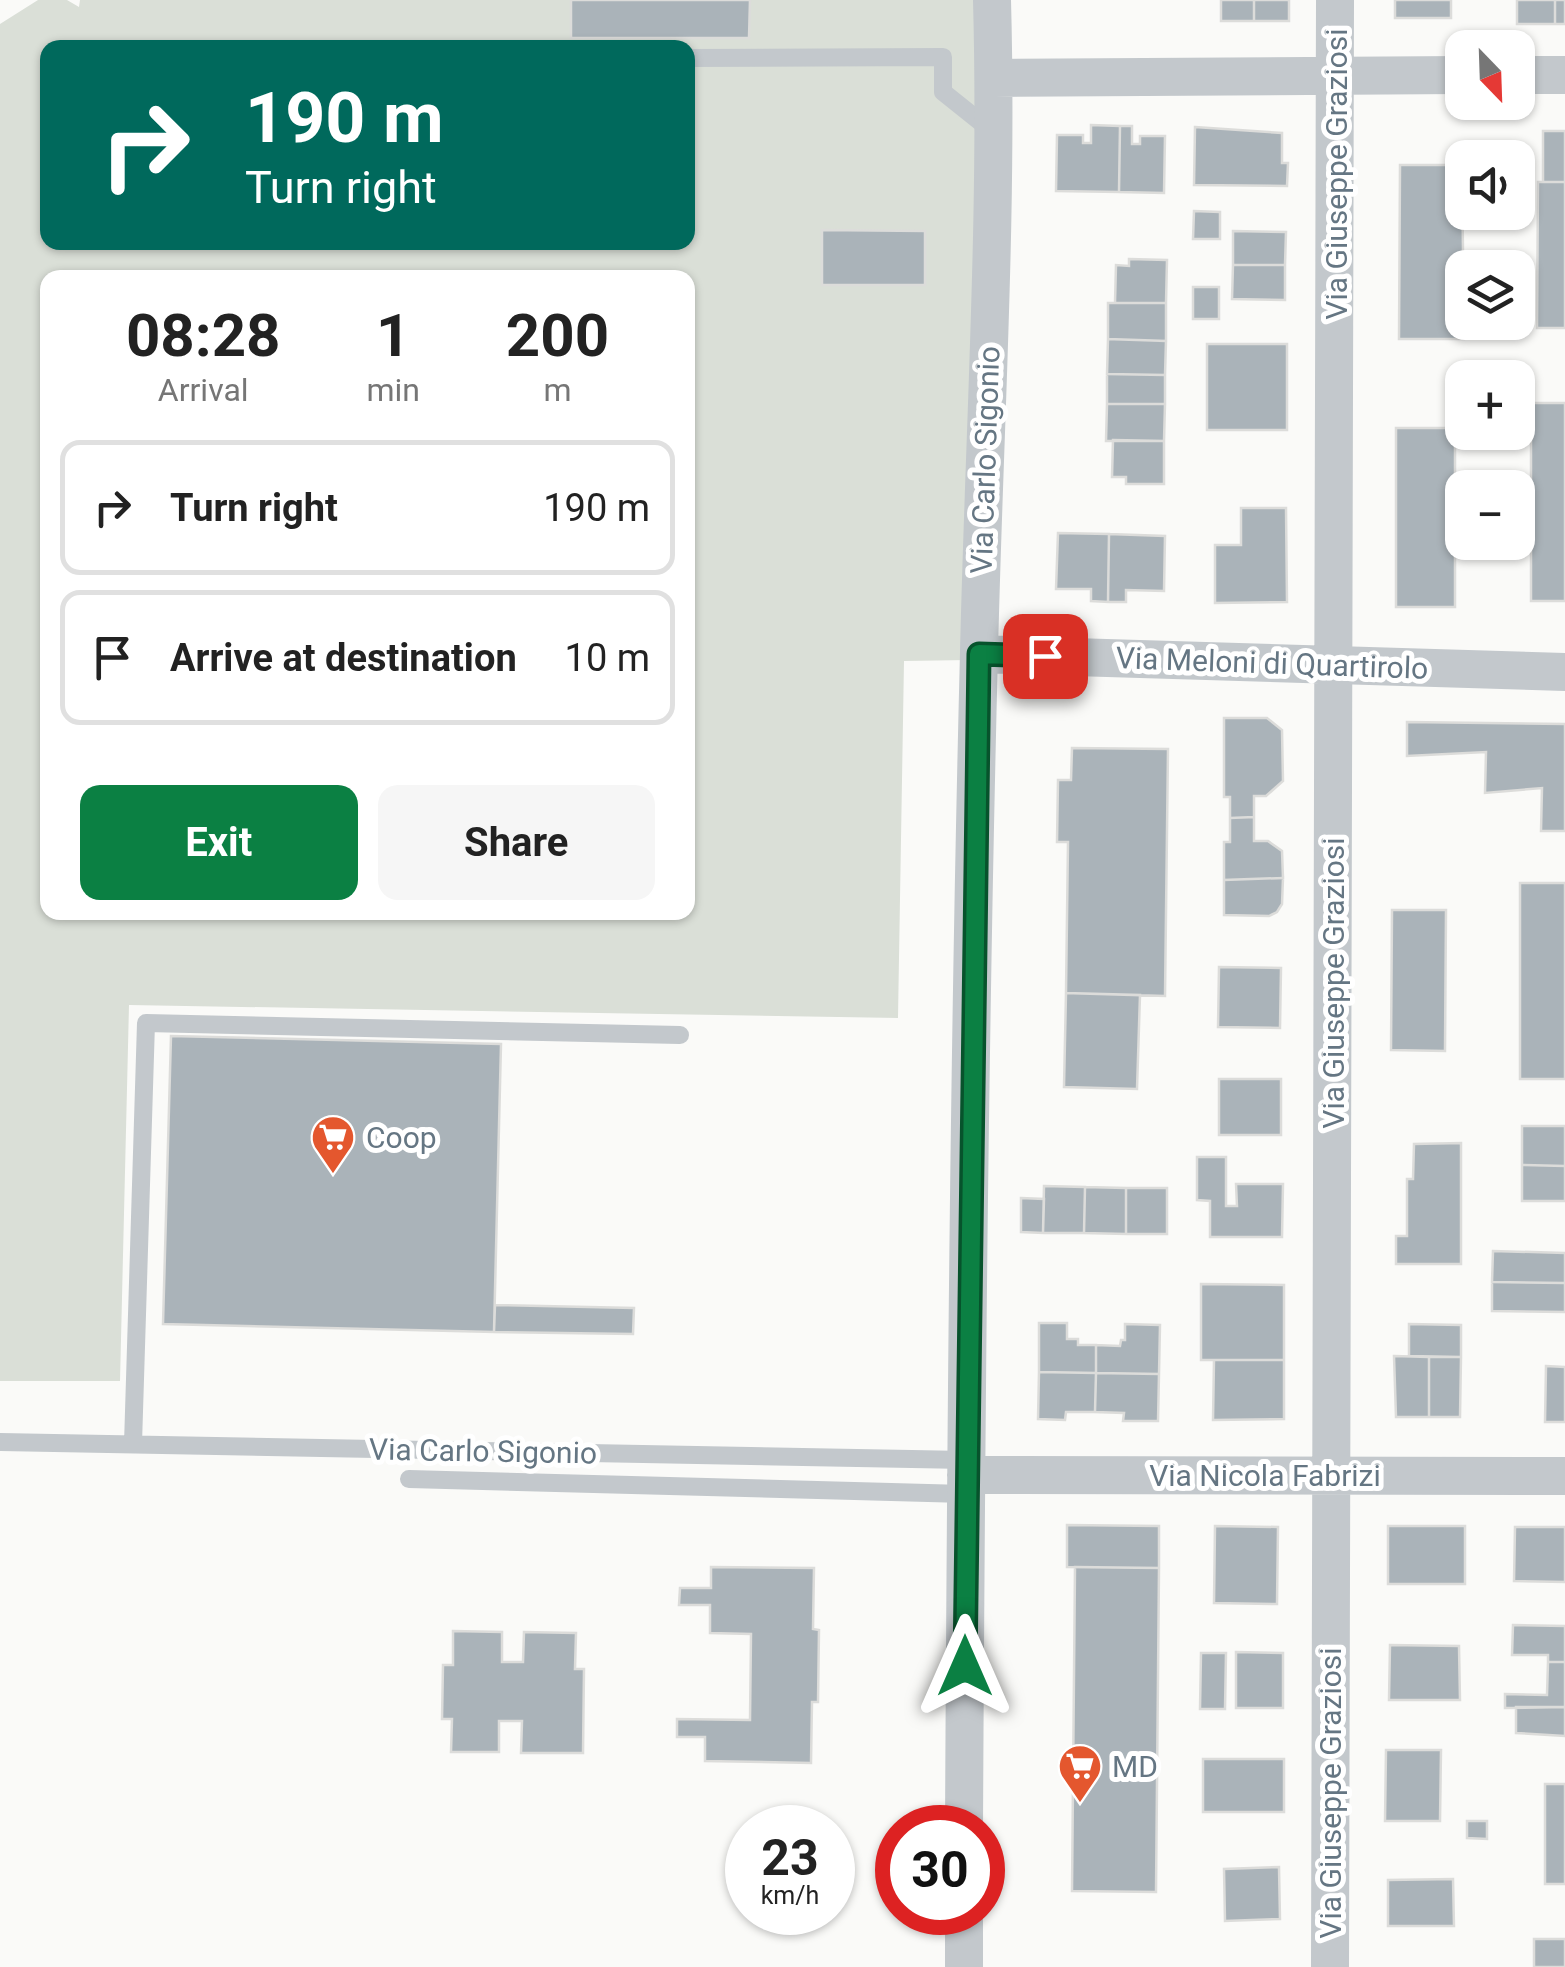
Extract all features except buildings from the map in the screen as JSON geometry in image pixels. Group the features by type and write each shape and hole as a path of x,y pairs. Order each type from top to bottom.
{"street":[{"name":"Via Carlo Sigonio","path":"964,1805 965,1476 979,654 994,133 992,0"},
{"name":"Via Giuseppe Graziosi","path":"1330,1967 1338,74 1335,0"},
{"path":"994,78 1445,75"},
{"path":"1535,75 1565,75"},
{"name":"Via Meloni di Quartirolo","path":"979,654 1565,672"},
{"name":"Via Nicola Fabrizi","path":"965,1476 1565,1476"},
{"path":"964,1935 964,1967"}],"lane":[{"path":"695,58 943,57 943,92 994,133"},
{"path":"133,1444 146,1023 680,1034"},
{"name":"Via Carlo Sigonio","path":"0,1442 965,1476"},
{"name":"Via Carlo Sigonio","path":"409,1479 965,1476"}],"shaded area":[{"path":"38,0 67,0 79,7 80,0 980,0 969,660 904,661 898,1018 129,1005 120,1381 0,1381 0,24"}],"place":[{"name":"Coop","path":"333,1175"},
{"name":"MD","path":"1080,1804"}],"route":[{"path":"965,1666 979,654 1045,656"}]}
